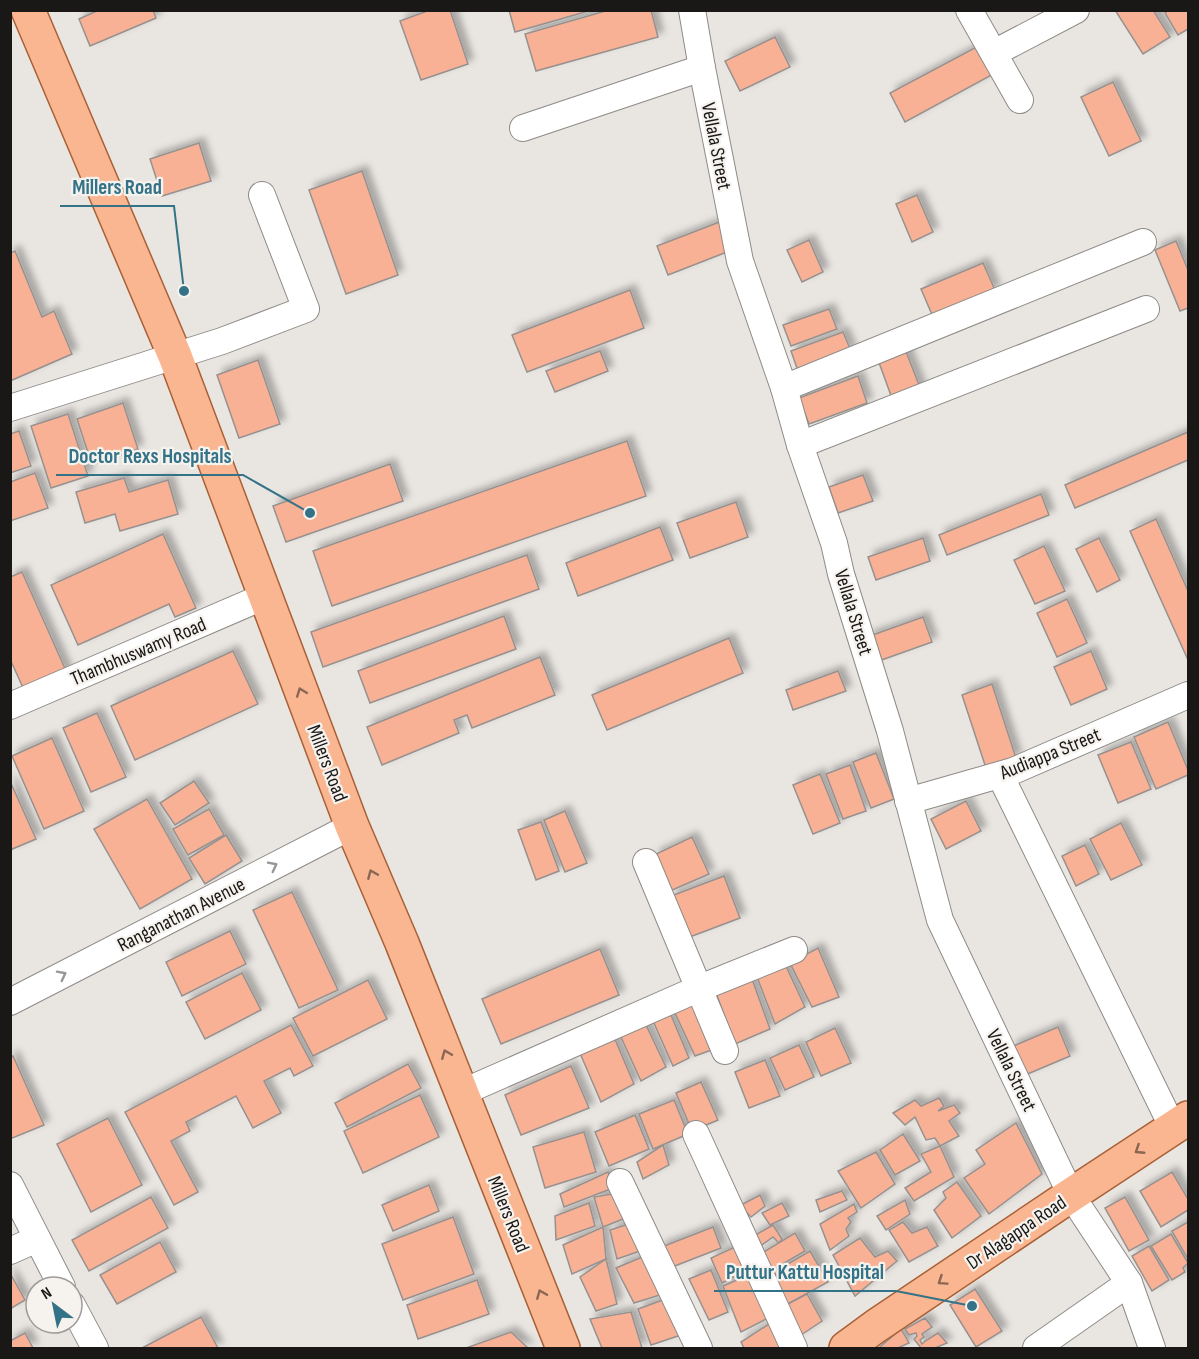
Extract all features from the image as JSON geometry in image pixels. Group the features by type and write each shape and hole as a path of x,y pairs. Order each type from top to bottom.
{"main road":[{"name":"Millers Road","path":"28,10 175,356 352,826 402,943 563,1348"},
{"name":"Dr Alagappa Road","path":"846,1348 1071,1194 1181,1123"}],"street":[{"name":"Vellala Street","path":"693,10 702,68 740,261 834,543 841,574 890,731 940,920 1071,1194 1129,1283 1152,1348"},
{"path":"969,10 1020,100"},
{"path":"994,53 1076,10"},
{"path":"523,128 702,68"},
{"path":"10,408 222,341 306,309 262,195"},
{"path":"784,388 1143,242"},
{"path":"800,445 1146,309"},
{"name":"Thambhuswamy Road","path":"10,706 265,596"},
{"name":"Audiappa Street","path":"908,801 1013,771 1188,695"},
{"path":"1000,775 1181,1123"},
{"name":"Ranganathan Avenue","path":"10,1002 352,826"},
{"path":"646,862 726,1051"},
{"path":"461,1093 700,988 794,950"},
{"path":"696,1134 794,1348"},
{"path":"620,1182 699,1348"},
{"path":"10,1185 56,1275"},
{"path":"10,1251 37,1239"},
{"path":"1036,1348 1129,1283"},
{"path":"84,1327 95,1348"}],"building":[{"path":"99,10 153,10 156,18 90,46 79,19"},
{"path":"430,10 450,10 468,64 421,80 400,21"},
{"path":"509,10 592,10 515,32"},
{"path":"609,10 651,10 658,37 536,71 525,34"},
{"path":"1115,10 1153,10 1170,37 1143,54"},
{"path":"1169,10 1188,10 1188,29 1178,35 1165,13"},
{"path":"775,37 790,67 740,91 725,61"},
{"path":"984,43 999,71 905,122 890,93"},
{"path":"1113,82 1141,141 1109,156 1081,97"},
{"path":"199,143 211,181 162,196 150,159"},
{"path":"362,171 398,275 346,294 309,190"},
{"path":"917,195 933,232 912,242 896,204"},
{"path":"722,221 732,250 668,275 657,246"},
{"path":"809,240 823,272 802,282 787,250"},
{"path":"1176,241 1188,270 1188,308 1180,311 1155,250"},
{"path":"15,251 42,317 54,311 72,354 10,381 10,253"},
{"path":"983,263 995,290 933,317 921,289"},
{"path":"630,290 644,328 527,372 512,335"},
{"path":"829,309 837,329 791,346 783,325"},
{"path":"843,332 851,351 798,371 791,351"},
{"path":"905,349 921,390 893,401 878,360"},
{"path":"600,351 608,371 555,392 546,371"},
{"path":"258,360 280,424 239,438 217,375"},
{"path":"858,376 867,403 809,424 799,398"},
{"path":"123,403 138,449 92,465 77,419"},
{"path":"68,414 88,476 51,488 31,426"},
{"path":"19,431 31,466 10,473 10,434"},
{"path":"1188,432 1188,460 1075,508 1065,485"},
{"path":"627,441 646,496 332,606 313,551"},
{"path":"390,464 403,501 286,542 273,506"},
{"path":"35,473 48,508 10,521 10,482"},
{"path":"863,475 873,501 838,513 829,487"},
{"path":"124,478 129,492 168,480 178,514 120,531 115,514 85,523 76,492"},
{"path":"1041,494 1049,515 947,555 939,535"},
{"path":"736,502 748,537 690,558 677,523"},
{"path":"1156,519 1188,591 1188,660 1130,531"},
{"path":"660,527 673,560 578,596 566,563"},
{"path":"163,534 196,608 175,617 169,604 78,645 51,585"},
{"path":"923,538 930,561 876,580 868,557"},
{"path":"1099,538 1120,580 1097,592 1076,549"},
{"path":"1044,546 1065,591 1035,604 1014,560"},
{"path":"527,555 539,589 323,667 311,632"},
{"path":"22,572 67,673 25,692 10,659 10,577"},
{"path":"1067,599 1087,643 1057,657 1037,613"},
{"path":"504,616 516,649 370,703 358,671"},
{"path":"923,617 932,642 876,662 867,637"},
{"path":"729,638 743,673 607,730 592,695"},
{"path":"233,651 258,704 135,760 111,706"},
{"path":"1091,651 1107,689 1071,705 1054,667"},
{"path":"540,657 555,695 472,728 467,715 454,720 459,733 382,765 367,727"},
{"path":"838,671 846,691 793,710 786,690"},
{"path":"992,684 1016,758 986,768 962,695"},
{"path":"97,713 126,777 91,792 63,728"},
{"path":"1168,722 1188,775 1156,789 1134,737"},
{"path":"52,738 84,811 44,829 12,756"},
{"path":"1131,742 1151,789 1118,803 1098,755"},
{"path":"876,753 894,799 871,808 853,762"},
{"path":"850,765 866,811 843,819 826,774"},
{"path":"820,774 840,823 813,834 793,785"},
{"path":"10,781 36,839 10,850"},
{"path":"194,781 209,803 175,825 160,803"},
{"path":"147,799 192,879 140,909 94,829"},
{"path":"966,801 981,831 946,849 931,819"},
{"path":"209,809 224,835 188,855 173,829"},
{"path":"565,811 587,863 565,872 544,820"},
{"path":"541,822 559,871 536,880 518,830"},
{"path":"1121,823 1142,865 1111,880 1090,839"},
{"path":"226,835 242,861 205,884 189,858"},
{"path":"692,837 709,874 670,891 654,855"},
{"path":"1085,845 1099,874 1076,886 1062,856"},
{"path":"724,876 740,918 687,938 671,896"},
{"path":"292,892 338,990 299,1008 253,910"},
{"path":"230,931 246,964 182,996 166,962"},
{"path":"818,948 839,997 812,1007 790,963"},
{"path":"600,949 619,995 501,1044 482,999"},
{"path":"785,964 805,1007 775,1024 757,977"},
{"path":"242,973 261,1010 205,1039 186,1002"},
{"path":"752,979 770,1029 735,1044 716,993"},
{"path":"368,980 387,1019 313,1056 293,1018"},
{"path":"697,999 717,1048 695,1056 674,1011"},
{"path":"671,1015 689,1058 673,1066 653,1021"},
{"path":"291,1025 313,1066 294,1076 290,1068 264,1081 281,1113 253,1128 236,1096 186,1122 190,1131 171,1141 198,1192 174,1205 125,1112"},
{"path":"646,1025 666,1067 641,1081 620,1035"},
{"path":"1058,1027 1070,1056 1023,1076 1011,1047"},
{"path":"835,1028 851,1063 821,1076 806,1042"},
{"path":"614,1037 634,1084 601,1102 579,1051"},
{"path":"799,1045 814,1077 785,1090 770,1058"},
{"path":"13,1056 44,1125 10,1139 10,1057"},
{"path":"765,1060 780,1096 749,1108 735,1072"},
{"path":"408,1064 421,1088 347,1127 335,1103"},
{"path":"571,1066 589,1108 521,1135 505,1095"},
{"path":"701,1082 718,1120 692,1131 676,1093"},
{"path":"420,1095 439,1137 363,1173 344,1131"},
{"path":"939,1098 944,1106 938,1111 954,1105 960,1113 949,1121 959,1136 940,1146 935,1138 926,1140 915,1117 905,1125 893,1113 915,1100 921,1106"},
{"path":"674,1100 688,1134 653,1149 639,1114"},
{"path":"635,1115 649,1149 609,1166 595,1132"},
{"path":"108,1118 142,1185 91,1212 57,1144"},
{"path":"1016,1123 1042,1174 989,1214 964,1178 985,1164 976,1150"},
{"path":"584,1132 596,1172 545,1188 533,1147"},
{"path":"903,1134 920,1161 895,1175 880,1150"},
{"path":"663,1145 669,1165 643,1179 637,1162"},
{"path":"940,1146 954,1177 914,1201 905,1188 931,1172 921,1154"},
{"path":"876,1152 895,1184 861,1208 838,1171"},
{"path":"608,1172 613,1188 564,1207 560,1194"},
{"path":"1172,1172 1188,1199 1188,1210 1161,1227 1140,1191"},
{"path":"957,1182 981,1216 952,1238 934,1210 946,1198 943,1192"},
{"path":"429,1185 439,1211 393,1231 382,1205"},
{"path":"842,1191 847,1200 820,1212 816,1200"},
{"path":"618,1193 628,1217 603,1227 594,1197"},
{"path":"760,1195 765,1206 751,1217 747,1213 742,1217 739,1206"},
{"path":"151,1197 168,1228 89,1271 72,1240"},
{"path":"1125,1197 1149,1240 1129,1251 1105,1208"},
{"path":"905,1200 910,1214 886,1230 877,1216"},
{"path":"589,1203 595,1226 556,1240 555,1216"},
{"path":"782,1203 789,1216 770,1225 762,1213"},
{"path":"854,1204 857,1212 848,1218 851,1222 846,1229 849,1236 830,1250 820,1224"},
{"path":"453,1217 474,1274 403,1300 382,1244"},
{"path":"903,1222 912,1233 927,1227 938,1246 909,1262 889,1230"},
{"path":"1188,1222 1188,1259 1172,1231"},
{"path":"632,1223 643,1250 617,1259 610,1230"},
{"path":"773,1225 782,1239 779,1243 773,1237 759,1247 750,1238"},
{"path":"603,1227 606,1259 572,1274 563,1245"},
{"path":"713,1227 721,1248 667,1269 659,1248"},
{"path":"795,1233 805,1251 764,1275 757,1256"},
{"path":"1171,1234 1188,1263 1183,1268 1185,1272 1172,1280 1151,1246"},
{"path":"860,1238 875,1257 888,1251 897,1261 855,1296 833,1255"},
{"path":"160,1242 176,1272 117,1304 100,1275"},
{"path":"737,1246 749,1269 722,1283 711,1258"},
{"path":"1149,1246 1169,1280 1152,1291 1132,1256"},
{"path":"810,1251 828,1282 784,1306 766,1283 780,1280 774,1272"},
{"path":"647,1255 663,1294 634,1303 616,1268"},
{"path":"606,1259 617,1304 596,1311 580,1277"},
{"path":"711,1270 728,1312 709,1320 689,1279"},
{"path":"10,1273 24,1301 10,1309"},
{"path":"751,1274 774,1315 741,1332 723,1286"},
{"path":"477,1280 489,1314 418,1339 407,1305"},
{"path":"975,1289 1002,1331 976,1347 950,1305"},
{"path":"807,1294 822,1321 798,1337 784,1306"},
{"path":"668,1298 684,1334 651,1345 638,1309"},
{"path":"631,1312 642,1348 602,1348 590,1319"},
{"path":"201,1317 218,1348 142,1348"},
{"path":"925,1318 932,1327 922,1334 924,1337 920,1340 922,1344 938,1333 947,1343 935,1348 921,1348 914,1339 917,1336 916,1333 909,1335 905,1329"},
{"path":"772,1322 785,1348 744,1348 741,1342"},
{"path":"901,1329 909,1343 898,1348 880,1347"},
{"path":"511,1332 528,1348 466,1348"},
{"path":"24,1334 33,1348 10,1348 10,1341"}],"place":[{"name":"Millers Road","path":"184,291"},
{"name":"Doctor Rexs Hospitals","path":"310,513"},
{"name":"Puttur Kattu Hospital","path":"972,1306"}]}
